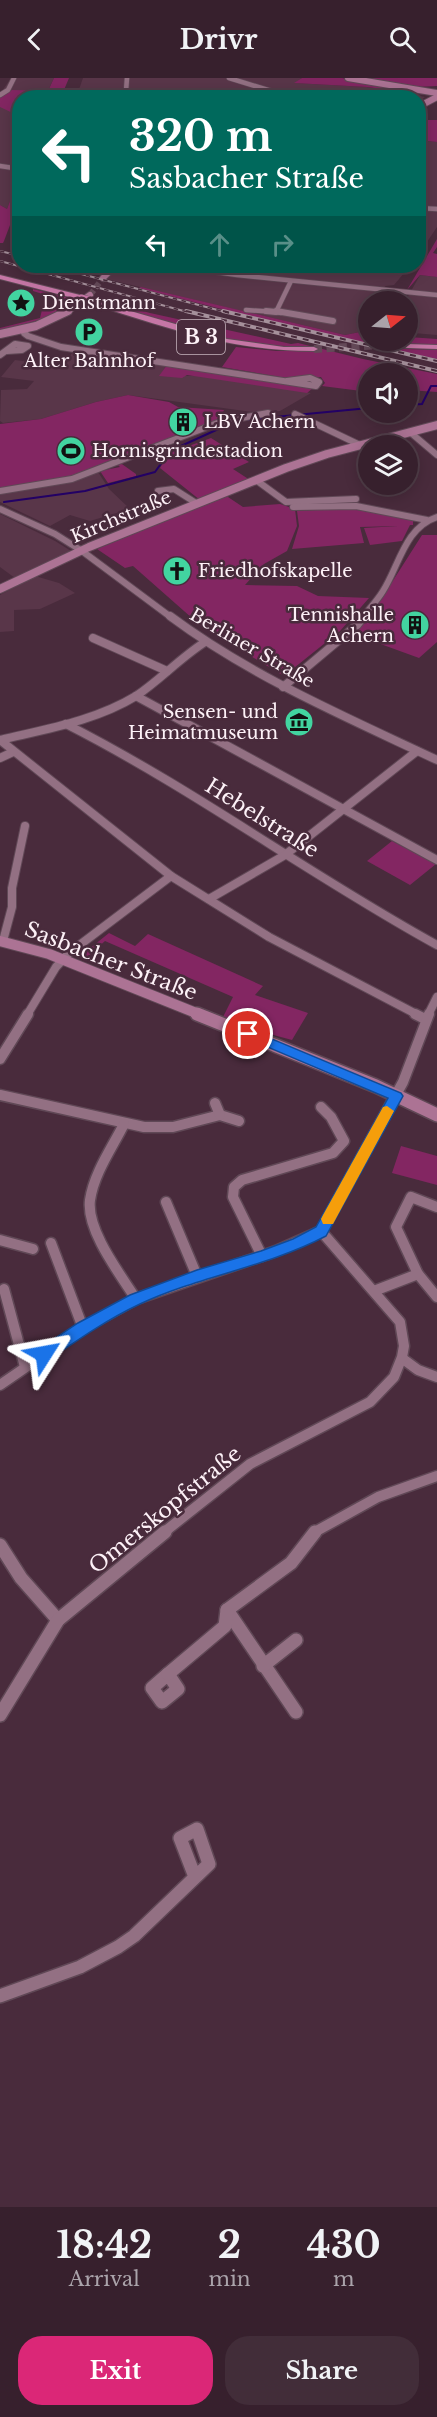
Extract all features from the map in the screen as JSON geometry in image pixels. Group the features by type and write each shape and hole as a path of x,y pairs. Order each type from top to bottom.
{"main road":[{"name":"B 3","path":"5,278 81,298 91,298 220,342 256,347 314,349"},
{"path":"418,346 437,347"}],"street":[{"path":"0,95 8,90 14,78"},
{"path":"229,78 268,90"},
{"path":"348,78 435,91"},
{"path":"103,278 108,273"},
{"path":"228,273 437,295"},
{"path":"276,312 291,281"},
{"path":"0,333 58,317 91,298"},
{"path":"246,310 333,321"},
{"path":"24,328 24,333 44,343 68,348 316,386 319,382 313,378 287,381"},
{"path":"0,355 7,351"},
{"path":"0,491 72,479 220,422 268,413"},
{"path":"295,414 358,444"},
{"name":"Kirchstraße","path":"402,435 437,425"},
{"path":"411,433 437,455"},
{"name":"Kirchstraße","path":"0,589 82,551 196,503 327,454 358,446"},
{"path":"256,480 286,502 356,499"},
{"path":"158,491 174,489 196,503"},
{"path":"293,507 356,506 427,520"},
{"name":"Berliner Straße","path":"0,509 55,534 82,551 205,642 283,687 437,760"},
{"path":"283,687 357,625 386,584 410,537 427,520 437,517"},
{"path":"93,638 167,671"},
{"path":"0,740 66,724 110,709 136,696 205,642"},
{"path":"136,696 437,860"},
{"name":"Hebelstraße","path":"66,724 125,754 384,916 437,945"},
{"path":"0,740 171,876 269,937 425,1019"},
{"path":"209,899 285,855 344,811 417,751"},
{"path":"0,758 13,752"},
{"name":"Sasbacher Straße","path":"25,826 12,888 12,907 2,941 34,948 266,1041 437,1115"},
{"path":"0,1059 46,982 69,953 171,876"},
{"path":"0,1385 83,1328 136,1299 197,1276 298,1243 321,1232 396,1096 421,1041 425,1019 437,997"},
{"path":"0,1095 144,1127 173,1127 220,1115 239,1121"},
{"path":"215,1103 220,1115"},
{"path":"262,1256 233,1197 234,1186 242,1180 333,1153 344,1141 332,1117 321,1107"},
{"path":"124,1124 100,1171 89,1201 89,1208 104,1247 136,1299"},
{"path":"437,1207 411,1197 396,1227 418,1274 437,1297"},
{"path":"166,1202 197,1276"},
{"path":"321,1232 400,1322 404,1333 404,1359 418,1370 437,1377"},
{"path":"0,1240 33,1249"},
{"path":"51,1243 83,1328"},
{"path":"374,1291 418,1274"},
{"path":"4,1289 25,1367"},
{"name":"Omerskopfstraße","path":"0,1715 58,1620 250,1464 370,1402 384,1391 395,1377 404,1359"},
{"path":"167,1673 225,1626 227,1610 291,1563 312,1534 328,1522 378,1497 437,1476"},
{"path":"0,1545 21,1578 58,1620"},
{"path":"227,1610 296,1712"},
{"path":"263,1666 296,1640"},
{"path":"0,1996 102,1957 134,1936 195,1877"}],"shaded area":[{"path":"11,78 54,78 48,90 12,90 12,196 7,209 0,205 0,94"},
{"path":"54,78 69,78 64,90 48,90"},
{"path":"83,78 302,78 295,83 384,90 79,90"},
{"path":"302,78 342,78 401,90 389,90 294,83"},
{"path":"352,78 437,78 437,86 416,87"},
{"path":"12,90 12,113 0,107 0,97"},
{"path":"426,120 437,120 437,142 426,141"},
{"path":"426,141 437,142 437,227 426,244"},
{"path":"12,196 12,220 3,243 0,243 0,205 7,209"},
{"path":"437,239 437,247 433,253 437,254 437,277 420,275 407,290 417,273 426,273 426,258"},
{"path":"113,273 404,273 394,285 385,286 384,291 358,291 358,332 345,335 106,279"},
{"path":"420,275 437,277 437,335 418,333 418,291 411,291"},
{"path":"139,288 345,335 358,332 358,342 250,316"},
{"path":"33,289 69,298 51,310 72,299 80,301 49,317 0,331 0,328 40,318 42,310 49,310 45,308 50,308 62,300 33,291"},
{"path":"92,298 150,313 291,344 298,343 383,363 358,363 358,391 322,386 325,383 321,377 286,378 222,367 236,347 277,351 316,350 309,347 236,344"},
{"path":"418,338 437,339 437,345 418,345"},
{"path":"437,350 437,359 400,351"},
{"path":"74,351 167,365 160,376 205,376 311,393 280,411 260,413 128,395 41,419 3,423 0,421 1,390 27,389 34,381 1,377 15,360 61,366"},
{"path":"167,365 313,388 307,393 187,375 182,378 159,376"},
{"path":"418,370 437,374 437,392 418,391"},
{"name":"Hornisgrindestadion","path":"128,395 169,402 178,407 224,410 219,421 74,477 0,489 0,424 41,419"},
{"path":"211,438 249,462 233,469 250,480 200,500 160,468 169,453"},
{"path":"119,462 136,476 108,483 100,471 120,467 116,463"},
{"path":"98,472 109,489 130,509 90,521 70,515 50,526 0,502 0,493"},
{"path":"225,495 243,507 280,504 295,509 297,526 287,551 264,564 245,585 297,586 318,596 369,598 340,631 284,676 201,626 133,566 125,568 97,549"},
{"path":"336,509 377,511 413,519 413,525 410,525 402,541 370,545 364,528 398,526 360,527 364,543 292,549 299,526 297,511"},
{"path":"0,514 71,551 15,578 0,567"},
{"path":"422,535 437,535 437,642 419,658 353,634 380,601"},
{"path":"35,576 59,583 75,593 40,609 14,610 14,631 0,632 0,595"},
{"path":"392,841 436,864 410,885 367,861"},
{"path":"109,933 135,946 148,934 263,986 255,995 308,1013 292,1040 255,1030 263,1015 255,1012 262,1015 254,1029 223,1017 233,997 105,941 84,960 79,957"},
{"path":"401,1146 437,1156 437,1185 392,1173"}],"waterway":[{"path":"418,404 422,404 431,386 437,386"},
{"path":"243,420 358,409"},
{"path":"4,502 85,491 155,472 170,451 236,421"}],"tunnel":[{"path":"90,295 103,278"},
{"path":"314,349 358,346"}],"railway":[{"path":"0,251 12,254"},
{"path":"0,261 12,264"},
{"path":"44,273 191,313"},
{"path":"78,273 229,313"},
{"path":"186,311 437,371"},
{"path":"223,311 437,361"}],"slow traffic":[{"path":"328,1219 387,1111"}],"place":[{"name":"Dienstmann","path":"21,303"},
{"name":"Alter Bahnhof","path":"89,332"},
{"name":"LBV Achern","path":"183,422"},
{"name":"Hornisgrindestadion","path":"71,451"},
{"name":"Friedhofskapelle","path":"177,571"},
{"name":"Tennishalle Achern","path":"415,625"},
{"name":"Sensen- und Heimatmuseum","path":"299,722"}],"route":[{"path":"44,1354 83,1328 136,1299 197,1276 298,1243 321,1232 396,1096 248,1034"}]}
